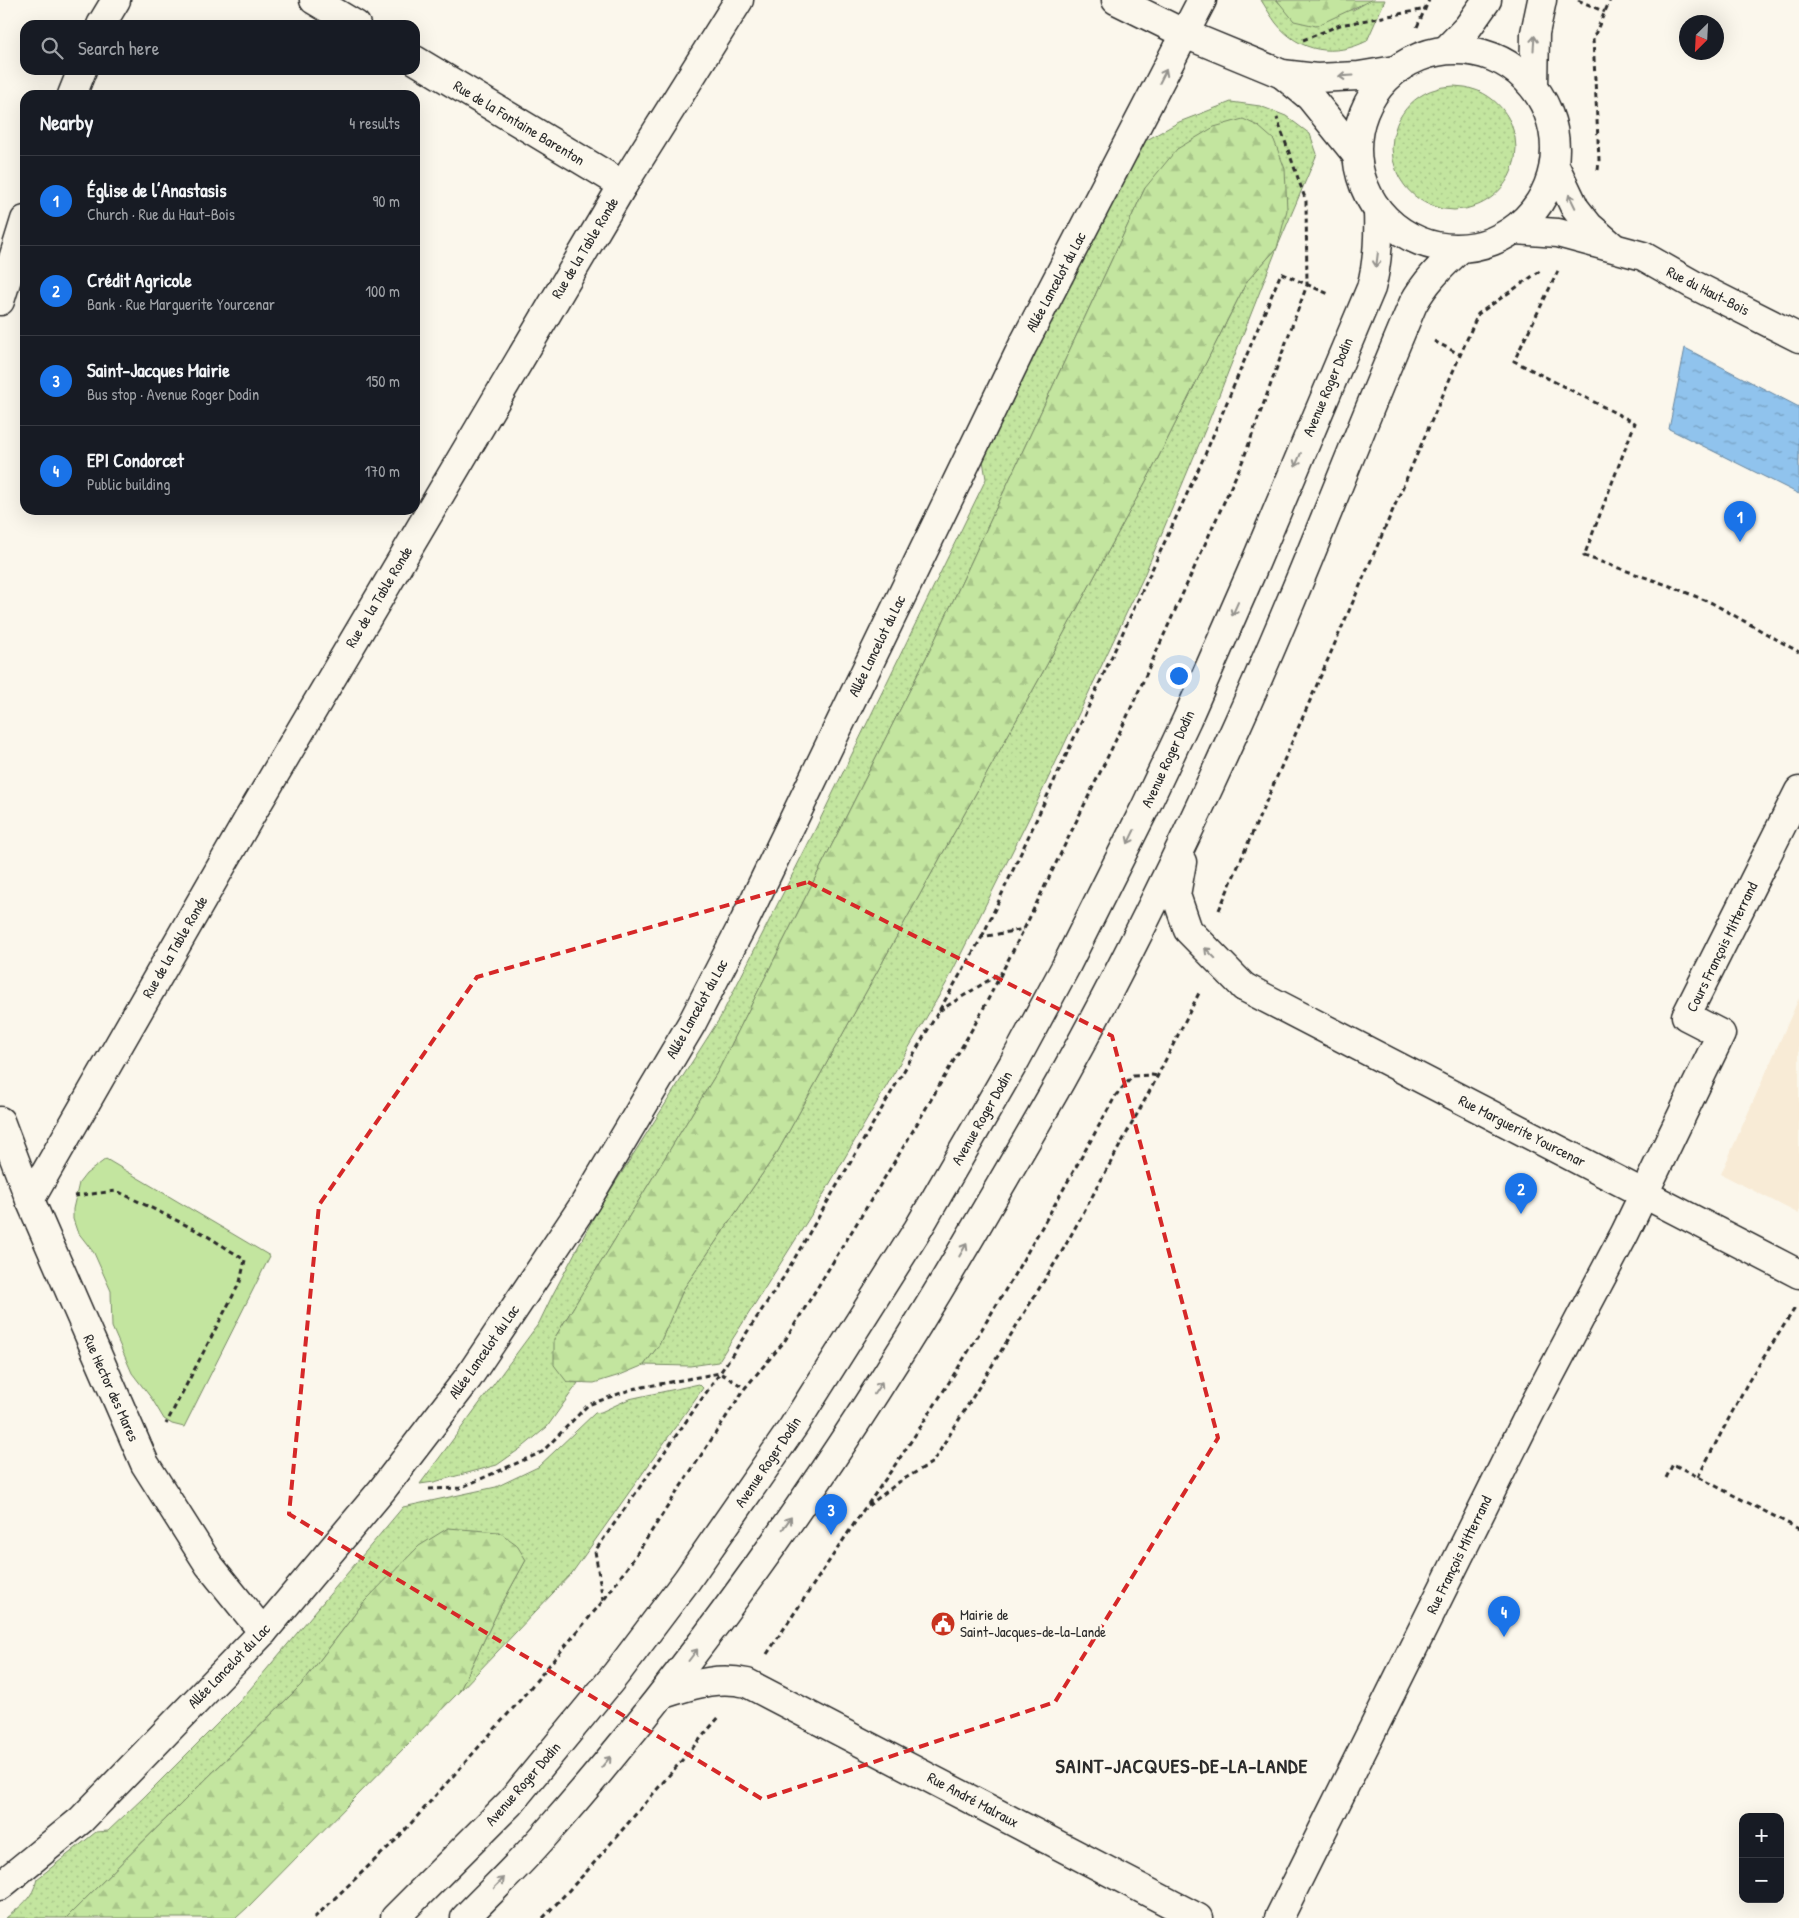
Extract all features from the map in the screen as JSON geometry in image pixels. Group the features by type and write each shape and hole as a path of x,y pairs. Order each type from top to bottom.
{"street":[{"path":"105,20 116,0"},
{"path":"314,0 348,20"},
{"name":"Rue de la Table Ronde","path":"30,1200 254,809 622,185 739,0"},
{"path":"1116,0 1185,34 1282,74 1316,78 1359,76 1395,70"},
{"name":"Allée Lancelot du Lac","path":"0,1886 81,1820 262,1632 382,1490 468,1378 585,1202 692,1023 744,922 1023,345 1202,0"},
{"path":"1447,50 1468,28 1487,0"},
{"path":"1534,87 1535,32 1542,0"},
{"path":"1447,50 1475,52 1502,60 1524,76 1534,87 1550,115 1556,148 1551,179 1545,194 1536,208 1515,230 1489,243 1460,249 1432,245 1406,235 1392,225 1378,212 1363,184 1356,154 1356,138 1365,108 1373,94 1395,70 1419,56 1447,50"},
{"name":"Rue de la Fontaine Barenton","path":"420,63 622,185"},
{"path":"1282,74 1310,97 1356,154"},
{"path":"74,90 80,75"},
{"name":"Rue du Haut-Bois","path":"1554,164 1575,208 1589,226 1616,250"},
{"name":"Avenue Roger Dodin","path":"395,1918 510,1803 622,1666 687,1580 793,1427 923,1221 1016,1058 1064,968 1145,808 1191,710 1251,573 1370,288 1377,267 1379,248 1378,212"},
{"name":"Rue du Haut-Bois","path":"1515,230 1558,233 1642,256 1694,285 1799,338"},
{"path":"0,301 20,236"},
{"path":"465,1918 542,1838 663,1694 729,1608 835,1453 949,1273 1065,1072 1110,989 1188,831 1231,740 1296,591 1413,304 1421,289 1431,277 1460,249"},
{"name":"Cours François Mitterrand","path":"1644,1194 1721,1034 1686,1016 1799,791"},
{"name":"Rue Marguerite Yourcenar","path":"1188,831 1176,895 1188,930 1244,987 1799,1274"},
{"name":"Rue Hector des Mares","path":"0,1121 30,1200 145,1464 209,1565 262,1632"},
{"name":"Rue François Mitterrand","path":"1279,1918 1531,1411 1644,1194"},
{"name":"Rue André Malraux","path":"663,1694 706,1681 732,1680 748,1683 1198,1918"}],"path":[{"path":"1297,42 1340,25 1426,9 1430,0"},
{"path":"1578,0 1605,12 1610,0"},
{"path":"314,1918 398,1838 515,1706 603,1601 634,1558 745,1388 784,1342 904,1146 1002,971 1126,719 1243,460 1307,285 1306,201 1279,125"},
{"path":"1560,267 1514,361 1635,423 1584,556 1670,586 1712,604 1799,652"},
{"path":"603,1601 595,1551 720,1373 783,1278 982,937 1204,456 1281,273 1307,285"},
{"path":"982,937 1024,929"},
{"path":"938,1011 1002,971"},
{"path":"864,1509 928,1416 1018,1267 1116,1095 1133,1076 1158,1076"},
{"path":"30,1200 117,1191 204,1234 245,1260 240,1282 145,1464"},
{"path":"1698,1477 1748,1382 1799,1302"},
{"path":"382,1490 460,1488 542,1452 588,1405 632,1389 720,1373 745,1388"},
{"path":"1666,1478 1674,1464 1799,1528"}],"highlighted area":[{"path":"808,882 1112,1036 1218,1438 1055,1702 762,1799 289,1514 319,1205 477,977"}],"shaded area":[{"path":"1799,998 1799,1214 1721,1174"}],"green space":[{"path":"1261,0 1277,0 1279,3 1353,10 1371,0 1385,0 1367,41 1343,49 1330,50 1318,49 1296,41 1276,23"},
{"path":"1277,0 1371,0 1316,26 1294,21"},
{"path":"1454,86 1478,91 1498,104 1511,124 1516,148 1511,172 1498,192 1478,205 1454,210 1430,205 1410,192 1397,172 1392,148 1397,124 1410,104 1430,91"},
{"path":"1231,102 1260,106 1286,116 1310,134 1317,154 1277,248 1145,188 932,646 718,1071 554,1339 567,1382 578,1383 547,1427 497,1465 420,1484 539,1323 596,1213 720,1018 814,832 986,479 982,454 1124,171 1145,141 1179,122"},
{"path":"1243,119 1258,126 1274,140 1285,169 1287,210 1277,248 1247,281 1152,470 1038,681 778,1151 684,1288 659,1345 644,1365 620,1375 594,1383 567,1382 554,1365 554,1339 718,1071 932,646 1145,188 1177,149 1214,127"},
{"path":"1277,248 1208,423 1143,578 1037,802 947,982 815,1209 718,1362 690,1366 644,1365 659,1345 684,1288 778,1151 1038,681 1152,470 1247,281"},
{"path":"106,1159 270,1256 184,1427 172,1424 164,1419 152,1399 132,1373 112,1327 111,1291 94,1253 77,1231 73,1219 73,1209 79,1183 86,1174"},
{"path":"699,1384 703,1388 572,1573 459,1692 499,1609 526,1560 499,1532 364,1602 301,1685 66,1918 6,1918 29,1897 37,1879 96,1832 108,1831 240,1701 403,1507 496,1487 538,1467 595,1413 629,1399"},
{"path":"448,1528 499,1532 516,1544 526,1560 499,1609 459,1692 236,1918 66,1918 301,1685 364,1602 419,1546"}],"water":[{"path":"1685,348 1799,407 1799,494 1669,429"}],"place":[{"name":"Église de l’Anastasis","path":"1740,542"},
{"name":"Crédit Agricole","path":"1521,1214"},
{"name":"Saint-Jacques Mairie","path":"831,1535"},
{"name":"Mairie de Saint-Jacques-de-la-Lande","path":"943,1624"},
{"name":"EPI Condorcet","path":"1504,1637"}],"district":[{"name":"SAINT-JACQUES-DE-LA-LANDE","path":"1182,1766"}]}
